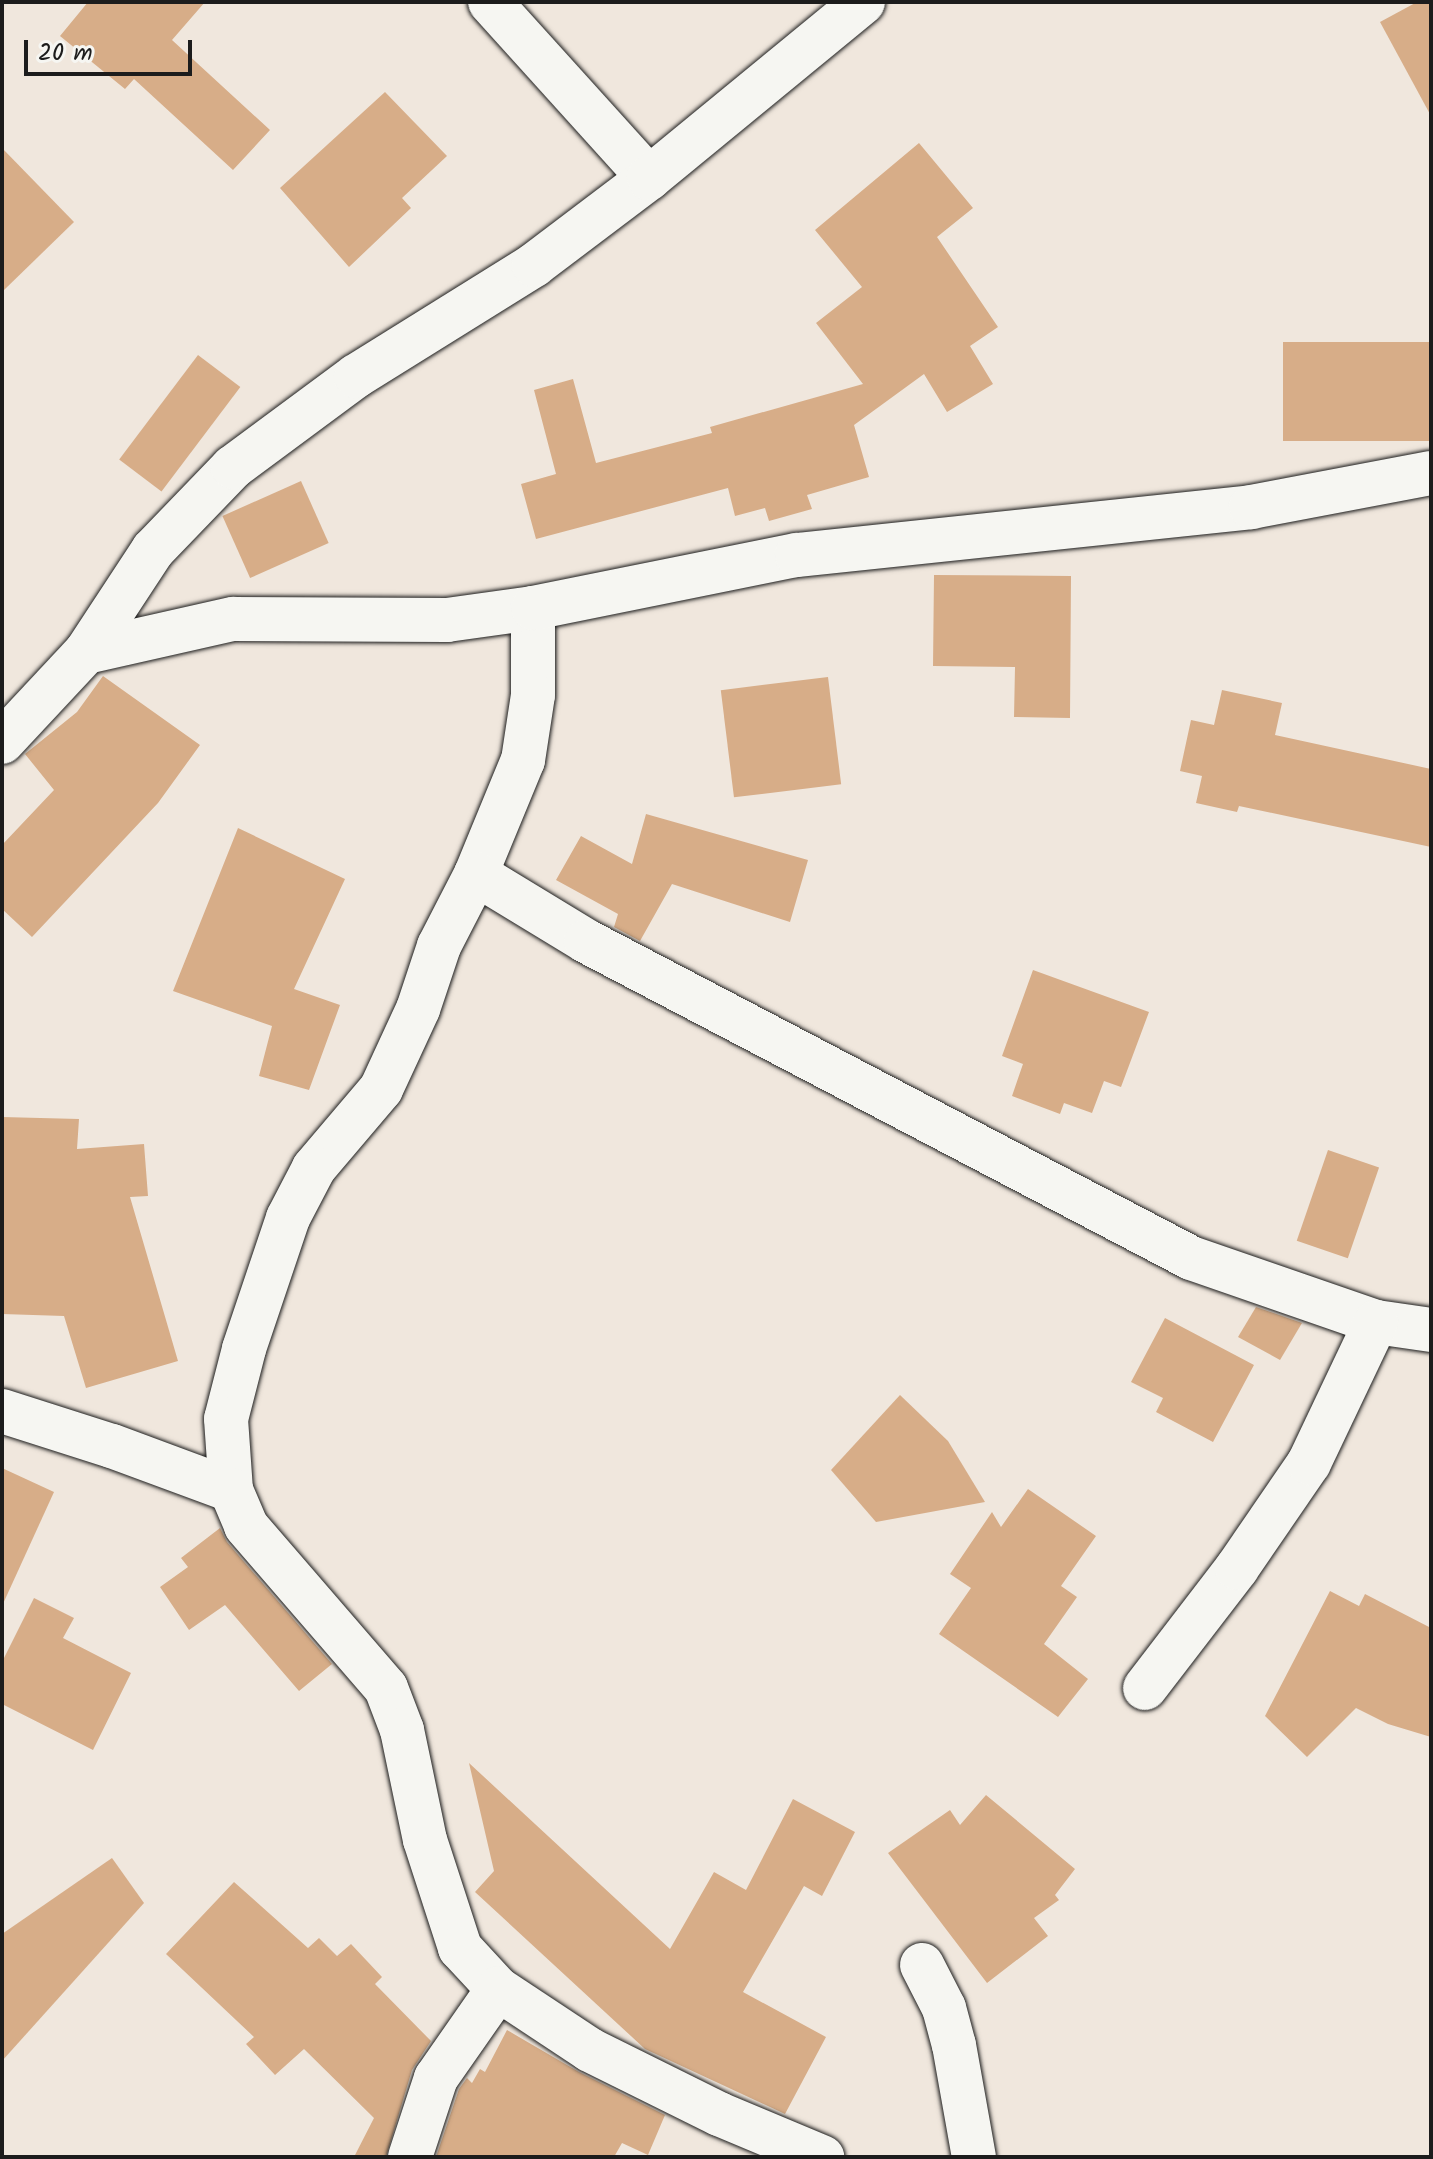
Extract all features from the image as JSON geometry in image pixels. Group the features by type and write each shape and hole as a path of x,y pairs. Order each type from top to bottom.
{"street":[{"path":"490,2 649,178"},
{"path":"2,742 86,652 153,550 233,467 356,376 534,265 649,178 863,2"},
{"path":"86,652 233,619 447,620 533,608 797,555 1251,507 1431,473"},
{"path":"533,608 530,735 523,760 476,874 439,946 418,1009 381,1089 314,1168 288,1218 244,1349 226,1419 231,1490 246,1526 386,1688 402,1730 421,1826 460,1948 498,1989 535,2017 640,2077 822,2157"},
{"path":"476,874 586,941 1191,1258 1376,1322 1431,1330"},
{"path":"1145,1688 1237,1568 1309,1463 1376,1322"},
{"path":"2,1411 112,1446 231,1490"},
{"path":"922,1965 944,2008 954,2045 974,2157"},
{"path":"410,2157 436,2078 498,1989"}],"building":[{"path":"88,2 205,2 172,40 270,130 233,170 134,79 125,89 60,36"},
{"path":"1417,2 1431,2 1431,116 1380,22"},
{"path":"385,92 447,156 402,198 411,208 349,267 280,188"},
{"path":"919,143 973,208 937,237 998,327 970,346 993,384 947,412 924,374 854,425 869,477 807,495 812,509 769,521 765,508 735,516 728,488 536,539 521,484 556,474 534,390 573,379 596,463 712,433 710,427 863,384 816,323 862,287 815,230"},
{"path":"2,148 74,222 2,292"},
{"path":"1283,342 1431,342 1431,441 1283,441"},
{"path":"198,355 240,387 161,492 119,460"},
{"path":"301,481 329,543 250,578 222,516"},
{"path":"934,575 1071,576 1070,718 1014,717 1015,667 933,666"},
{"path":"103,676 200,745 158,803 32,937 2,909 2,845 54,790 25,754 77,712"},
{"path":"828,677 841,784 734,797 721,690"},
{"path":"1222,690 1282,703 1275,735 1431,769 1431,847 1239,806 1237,812 1196,803 1202,776 1180,771 1191,720 1214,725"},
{"path":"646,814 808,860 790,922 672,884 640,941 614,927 618,914 556,880 581,836 632,864"},
{"path":"238,828 345,879 294,989 340,1005 309,1090 259,1076 272,1026 173,991"},
{"path":"1033,970 1149,1012 1121,1087 1104,1081 1092,1113 1064,1103 1060,1114 1012,1096 1023,1064 1002,1056"},
{"path":"2,1117 79,1119 77,1149 144,1144 148,1196 130,1197 178,1361 86,1388 64,1316 2,1314"},
{"path":"1328,1150 1379,1168 1348,1258 1297,1241"},
{"path":"1256,1307 1302,1323 1280,1360 1238,1337"},
{"path":"1165,1318 1254,1365 1213,1442 1156,1412 1163,1398 1131,1382"},
{"path":"900,1395 948,1441 985,1502 876,1522 831,1470"},
{"path":"2,1468 54,1492 2,1606"},
{"path":"1028,1489 1096,1536 1061,1586 1077,1597 1044,1644 1088,1679 1058,1717 939,1634 971,1588 950,1574 992,1512 1001,1527"},
{"path":"220,1528 227,1542 332,1664 299,1691 225,1605 189,1630 160,1587 188,1567 181,1558"},
{"path":"1330,1591 1359,1606 1365,1594 1431,1628 1431,1737 1388,1724 1356,1708 1307,1757 1265,1716"},
{"path":"34,1598 74,1618 63,1638 131,1673 93,1750 2,1704 2,1662"},
{"path":"469,1763 670,1949 714,1872 746,1890 793,1799 855,1832 822,1896 804,1886 743,1992 826,2037 785,2114 645,2049 475,1892 494,1871"},
{"path":"986,1795 1075,1869 1055,1895 1059,1900 1034,1918 1048,1936 987,1983 888,1853 950,1810 960,1825"},
{"path":"112,1858 144,1903 2,2061 2,1934"},
{"path":"234,1882 308,1948 319,1938 337,1956 351,1944 382,1977 375,1984 431,2041 412,2070 386,2157 354,2157 374,2118 304,2049 275,2075 246,2044 254,2037 166,1954"},
{"path":"507,2030 579,2072 665,2115 648,2155 622,2143 614,2157 436,2157 459,2089 467,2078 472,2083 480,2069 485,2072"}]}
